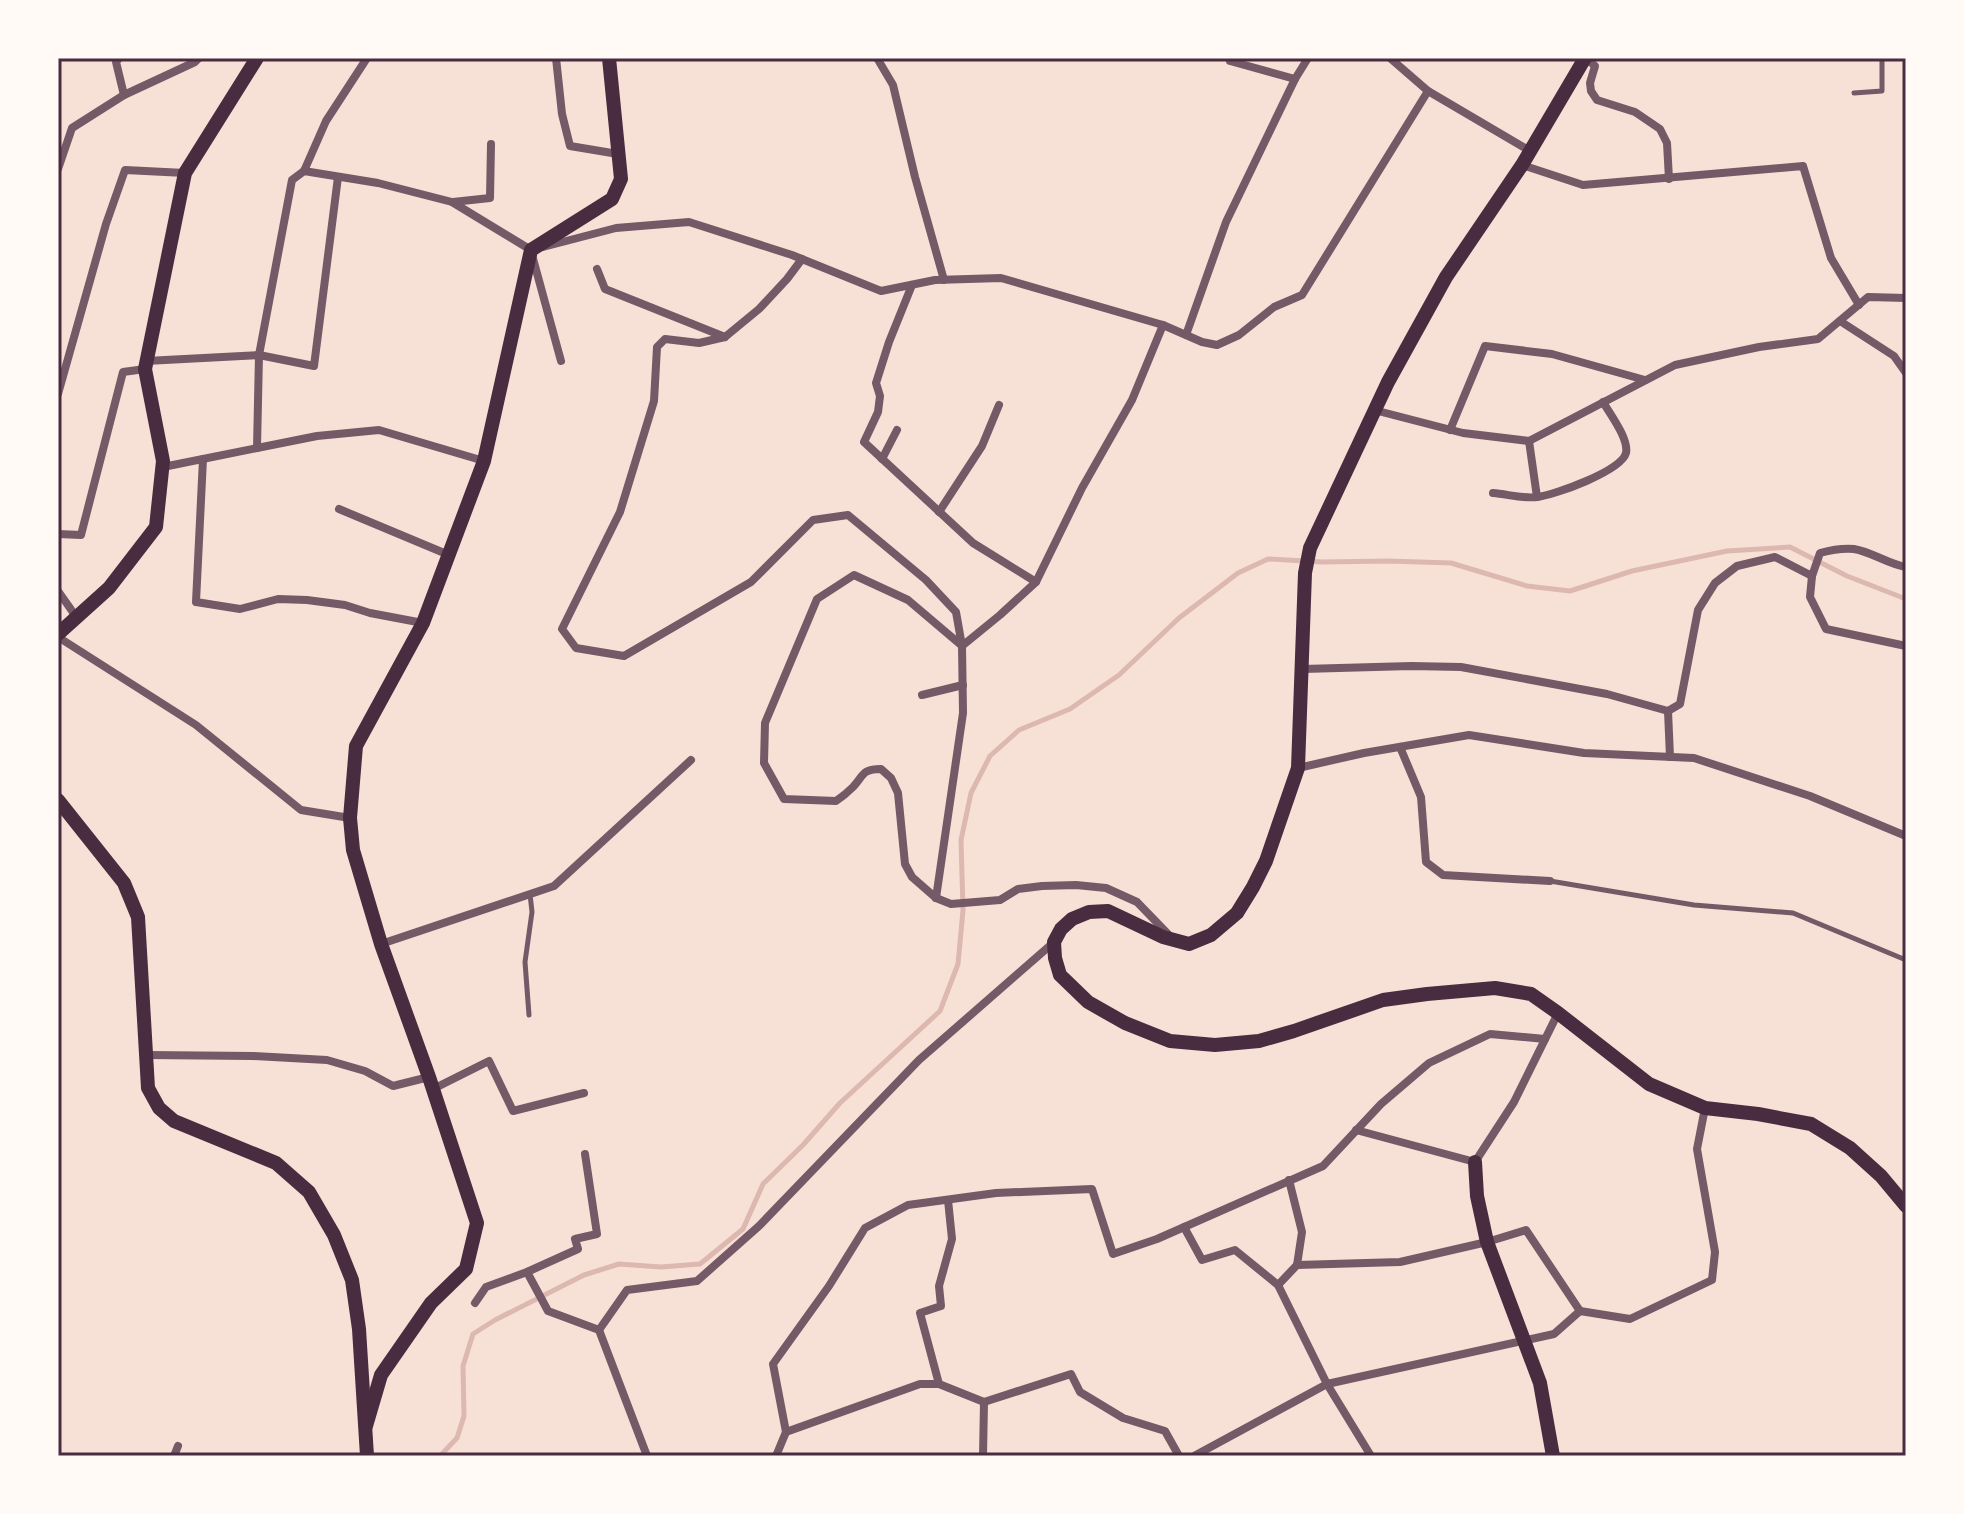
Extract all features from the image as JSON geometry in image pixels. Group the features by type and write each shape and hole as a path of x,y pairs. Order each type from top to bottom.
{"main road":[{"path":"58,636 109,588 156,527 163,461 146,365 185,173 257,58"},
{"path":"366,1426 381,1375 431,1303 466,1269 477,1223 381,944 353,850 350,818 356,746 423,623 484,461 531,250 612,199 621,179 609,58"},
{"path":"1586,58 1522,165 1446,277 1373,410 1310,548 1305,573 1298,768 1266,861 1237,913 1211,935 1189,944 1163,937 1108,911 1089,912 1072,919 1061,929 1054,942 1055,958 1060,975 1088,1002 1125,1023 1170,1041 1215,1045 1259,1041 1383,1000 1495,988 1531,994 1649,1084 1705,1108 1811,1124 1850,1148 1881,1176 1906,1206"},
{"path":"58,800 124,883 138,917 148,1088 159,1108 174,1121 276,1163 309,1192 334,1235 352,1280 359,1329 367,1456"},
{"path":"1475,1162 1477,1196 1487,1242 1540,1383 1553,1456"}],"street":[{"path":"119,58 116,62 124,95"},
{"path":"58,169 72,128 124,95 199,58"},
{"path":"257,448 259,355 292,180 304,171 326,121 367,58"},
{"path":"556,58 562,114 570,146 618,154"},
{"path":"877,58 893,85 944,280"},
{"path":"1186,335 1226,222 1308,58"},
{"path":"1390,58 1428,91 1530,151"},
{"path":"1586,58 1595,66 1590,83 1597,100 1635,112 1660,129 1667,143 1669,179"},
{"path":"1229,59 1295,79"},
{"path":"531,250 616,228 689,222 802,259 881,291 944,280 1001,278 1163,325 1217,345 1239,335 1274,307 1302,295 1428,91"},
{"path":"452,202 490,198 491,144"},
{"path":"1522,165 1583,185 1803,166 1831,258 1859,305"},
{"path":"58,394 106,224 125,170 185,173"},
{"path":"304,171 378,183 452,202 531,250 561,361"},
{"path":"58,534 81,535 123,372 146,365 259,355 314,366 338,177"},
{"path":"802,259 759,309 725,337 699,343 665,339 657,347 654,401 620,512 562,629 576,648 624,656 751,582 813,520 848,515 926,580 956,612 962,646 963,713 936,898"},
{"path":"597,269 605,289 725,337"},
{"path":"912,285 876,383 880,396 878,412 864,442 973,543 1036,582"},
{"path":"1373,410 1463,433 1529,441 1675,365 1759,347 1818,339 1868,297 1906,298"},
{"path":"1840,321 1894,356 1906,373"},
{"path":"962,646 1036,582 1082,488 1132,400 1163,325"},
{"path":"1450,430 1485,346 1552,354 1645,380"},
{"path":"1493,493 1537,497 1604,473 1620,461 1626,454 1626,441 1603,402"},
{"path":"939,512 982,446 999,405"},
{"path":"163,467 317,436 379,430 484,461"},
{"path":"882,459 897,430"},
{"path":"1529,441 1537,497"},
{"path":"203,459 196,602 240,609 278,599 307,600 345,605 423,623"},
{"path":"339,509 449,555"},
{"path":"1906,567 1855,549 1820,553 1812,576 1810,597 1826,629 1906,646"},
{"path":"1303,669 1461,667 1607,694 1668,711 1680,704 1698,610 1715,583 1737,566 1775,557 1812,576"},
{"path":"962,646 908,600 854,575 817,599 765,723 764,763 784,799 836,801 869,769 881,769 891,778 898,793 905,864 912,877 936,898 951,904 1000,900 1018,889 1042,886 1106,888 1137,902 1176,941"},
{"path":"58,591 77,618"},
{"path":"58,636 196,725 301,810 350,818"},
{"path":"922,695 963,685"},
{"path":"1668,711 1670,757"},
{"path":"1298,768 1469,735 1584,753 1694,758 1810,796 1906,836"},
{"path":"1400,747 1421,797 1426,862 1443,875 1550,881"},
{"path":"381,944 554,886 691,760"},
{"path":"599,1330 627,1290 697,1281 759,1226 919,1060 1054,942"},
{"path":"1356,1130 1475,1162 1514,1102 1558,1013"},
{"path":"776,1456 786,1432 773,1364 829,1286 865,1228 908,1205 996,1193 1092,1189 1113,1254 1157,1239 1323,1166 1381,1104 1429,1063 1490,1034 1545,1039"},
{"path":"146,1055 327,1060 365,1071 393,1086 431,1083 489,1061 513,1111 584,1093"},
{"path":"1297,1265 1400,1262 1526,1230 1580,1311 1630,1319 1712,1280 1715,1252 1697,1149 1705,1108"},
{"path":"475,1303 486,1287 578,1249 575,1239 597,1234 585,1154"},
{"path":"1278,1285 1297,1265 1302,1232 1289,1180"},
{"path":"939,1384 920,1313 941,1306 939,1286 952,1239 948,1200"},
{"path":"1184,1227 1202,1260 1235,1250 1278,1285 1327,1384 1371,1456"},
{"path":"527,1272 548,1311 599,1330 647,1456"},
{"path":"1194,1456 1327,1384 1554,1334 1580,1311"},
{"path":"786,1432 920,1384 939,1384 984,1402 1071,1374 1080,1392 1091,1399 1123,1418 1165,1431 1179,1456"},
{"path":"983,1456 984,1402"},
{"path":"174,1456 178,1446"}],"lane":[{"path":"1854,93 1882,91 1882,58"},
{"path":"1550,881 1694,905 1793,913 1906,960"},
{"path":"529,1015 525,962 532,912 530,894"}],"waterway":[{"path":"440,1456 457,1438 464,1416 463,1366 473,1334 584,1275 619,1264 661,1267 700,1264 743,1229 763,1184 840,1103 940,1011 958,964 963,910 961,840 971,793 990,756 1019,730 1070,709 1119,675 1179,618 1238,573 1268,559 1451,563 1527,586 1570,591 1632,571 1727,551 1790,547 1847,576 1906,599"}]}
